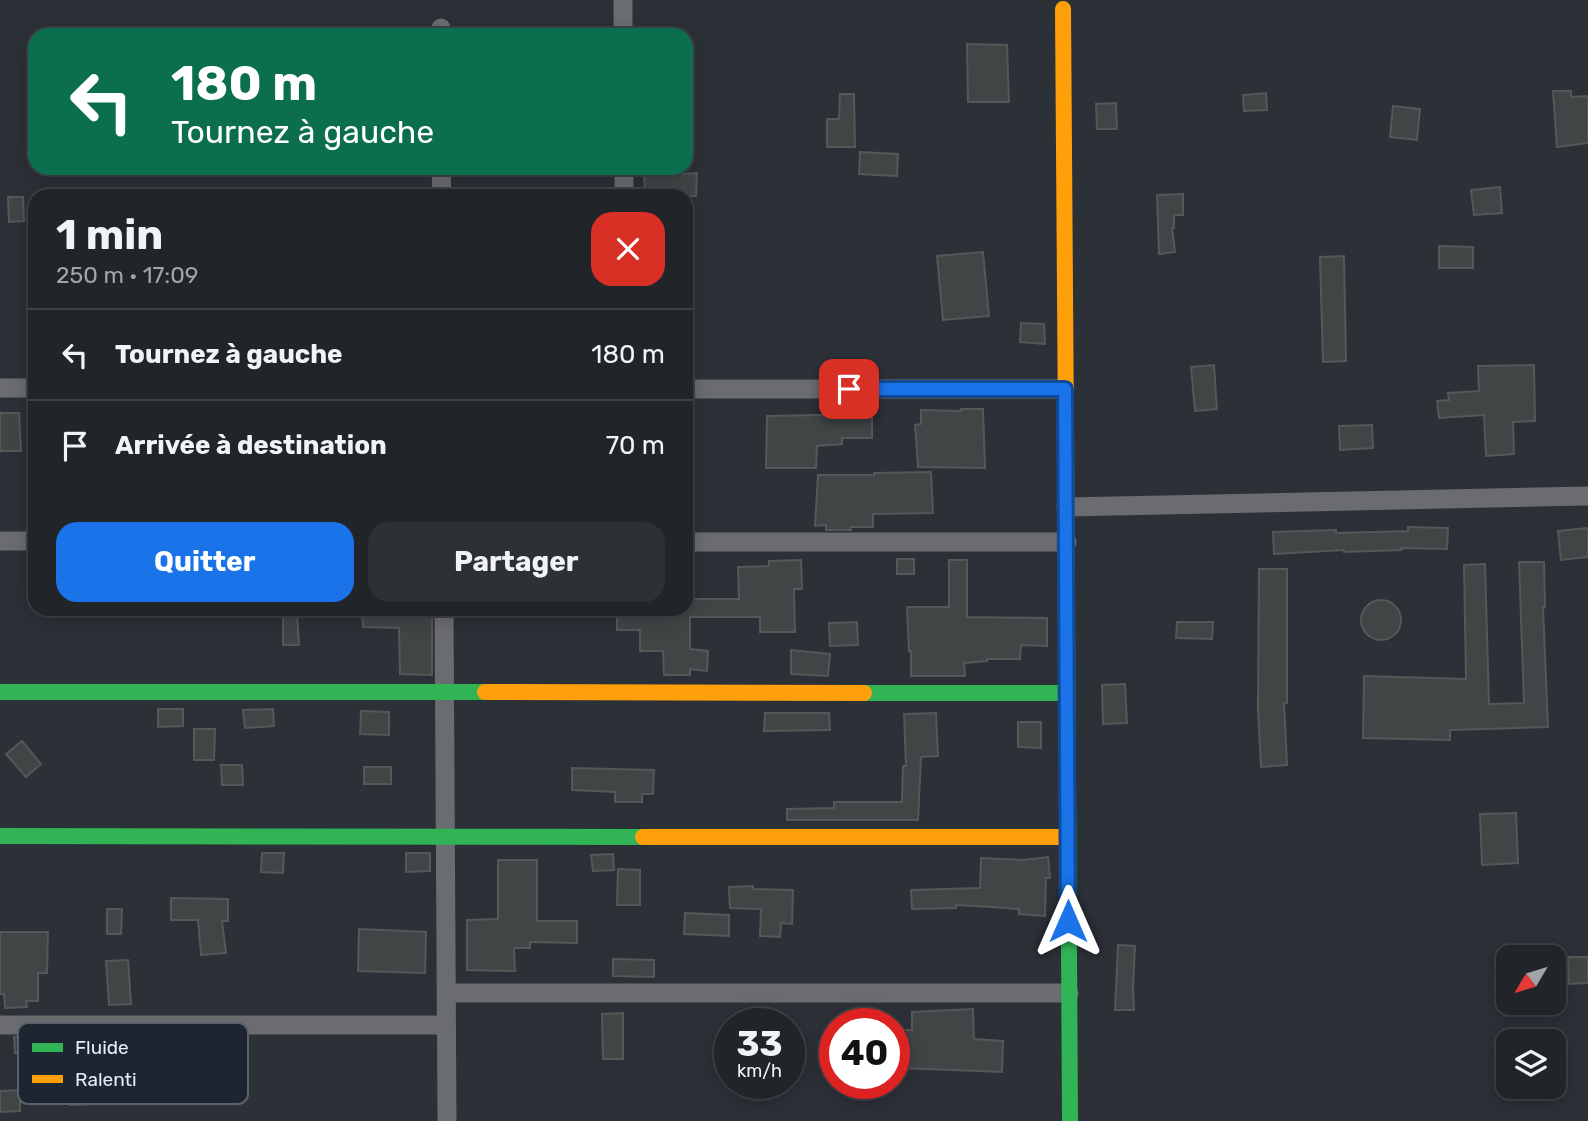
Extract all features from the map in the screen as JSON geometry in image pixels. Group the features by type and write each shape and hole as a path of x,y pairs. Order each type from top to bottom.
{"street":[{"path":"623,0 623,28"},
{"path":"1063,9 1070,1121"},
{"path":"0,388 28,388"},
{"path":"693,389 1065,389"},
{"path":"1066,507 1588,496"},
{"path":"0,541 28,541"},
{"path":"693,542 1066,542"},
{"path":"444,616 447,1121"},
{"path":"0,692 1067,693"},
{"path":"0,836 1068,837"},
{"path":"446,993 1069,993"},
{"path":"0,1025 18,1025"},
{"path":"248,1025 446,1025"}],"building":[{"path":"967,44 1007,45 1009,102 968,102"},
{"path":"1553,91 1571,91 1571,97 1588,96 1588,143 1557,147"},
{"path":"1266,93 1267,110 1244,111 1243,95"},
{"path":"840,94 854,94 855,147 827,147 827,119 839,119"},
{"path":"1116,103 1117,129 1097,129 1096,104"},
{"path":"1393,106 1420,109 1417,140 1390,137"},
{"path":"860,152 898,154 897,176 859,174"},
{"path":"697,173 696,196 693,196 693,189 645,189 644,176"},
{"path":"1500,187 1502,213 1474,215 1471,190"},
{"path":"1183,194 1183,215 1174,215 1172,228 1175,252 1159,254 1157,195"},
{"path":"8,197 23,197 24,221 9,222"},
{"path":"1439,246 1473,247 1473,268 1439,268"},
{"path":"983,252 989,316 943,320 937,256"},
{"path":"1344,256 1346,361 1323,362 1320,257"},
{"path":"1021,323 1044,324 1045,344 1020,342"},
{"path":"1214,365 1217,409 1195,411 1191,367"},
{"path":"1534,365 1535,421 1513,422 1514,454 1486,456 1484,415 1439,418 1437,401 1449,400 1448,393 1479,391 1478,366"},
{"path":"983,409 985,468 918,467 915,425 921,424 921,410"},
{"path":"0,413 19,413 21,451 0,451"},
{"path":"872,414 872,438 842,438 842,444 817,446 816,468 766,468 767,416"},
{"path":"1372,425 1373,448 1340,450 1339,426"},
{"path":"931,472 933,513 873,514 873,527 851,527 851,530 826,530 826,525 815,526 818,475"},
{"path":"1408,527 1448,528 1447,549 1401,548 1274,554 1273,532 1408,531"},
{"path":"1588,528 1588,557 1561,560 1558,531"},
{"path":"897,559 914,559 914,574 897,574"},
{"path":"801,560 802,589 794,589 795,632 760,632 760,617 690,617 690,649 708,651 707,671 690,669 690,675 664,675 663,651 640,651 640,630 617,630 617,616 693,616 693,599 739,599 738,567 769,566 769,561"},
{"path":"949,560 967,560 967,617 1047,618 1047,646 1021,645 1020,659 987,659 964,663 965,676 911,676 907,607 949,607"},
{"path":"1519,562 1544,562 1548,727 1450,730 1450,740 1363,738 1364,676 1466,679 1464,565 1485,564 1489,704 1524,703"},
{"path":"1259,569 1287,569 1287,703 1284,703 1287,765 1261,767 1258,709"},
{"path":"1381,600 1389,601 1395,606 1400,612 1400,628 1395,634 1389,639 1381,640 1373,639 1367,634 1362,628 1361,620 1362,612 1367,606 1373,601"},
{"path":"283,616 297,616 299,645 283,645"},
{"path":"362,616 432,616 432,675 400,674 399,628 363,627"},
{"path":"857,622 858,645 830,646 829,623"},
{"path":"1177,622 1213,622 1212,639 1176,638"},
{"path":"791,650 830,654 828,676 791,674"},
{"path":"1125,684 1127,723 1103,724 1102,685"},
{"path":"158,709 183,709 183,726 158,727"},
{"path":"273,709 274,726 245,728 243,710"},
{"path":"361,711 389,712 389,735 360,734"},
{"path":"765,713 829,713 830,730 764,731"},
{"path":"936,713 938,756 921,757 918,820 787,820 787,809 834,808 834,802 902,802 903,766 906,766 904,714"},
{"path":"1018,722 1041,722 1041,748 1018,747"},
{"path":"194,729 215,729 214,760 194,760"},
{"path":"22,741 41,764 26,777 6,754"},
{"path":"221,765 242,765 243,785 222,785"},
{"path":"364,767 391,767 391,784 364,784"},
{"path":"572,768 654,770 653,794 642,794 642,802 615,802 615,792 572,790"},
{"path":"1516,813 1518,863 1482,865 1480,814"},
{"path":"262,853 284,853 283,873 261,872"},
{"path":"406,853 430,853 430,871 406,872"},
{"path":"613,854 614,870 593,871 591,855"},
{"path":"1048,857 1050,878 1046,878 1045,916 1019,914 1019,909 956,905 956,908 912,909 911,890 980,888 981,858 1023,860"},
{"path":"498,860 537,860 537,921 577,921 577,943 530,942 530,948 514,948 515,971 467,970 467,920 498,919"},
{"path":"618,869 640,870 640,905 617,905"},
{"path":"753,886 753,889 793,890 792,924 781,923 780,937 760,936 761,909 730,908 729,887"},
{"path":"171,898 228,899 228,921 222,921 226,953 201,955 198,920 171,920"},
{"path":"107,909 122,909 121,934 107,934"},
{"path":"685,913 729,915 729,936 684,934"},
{"path":"359,929 426,932 425,973 358,971"},
{"path":"0,932 48,932 47,973 38,973 38,1001 26,1001 27,1007 5,1008 4,994 0,994"},
{"path":"1118,945 1135,946 1134,1010 1115,1010"},
{"path":"1568,957 1588,957 1588,983 1569,984"},
{"path":"613,959 654,960 654,977 613,976"},
{"path":"128,960 131,1004 109,1005 106,961"},
{"path":"973,1009 974,1039 1003,1041 1002,1072 910,1068 912,1012"},
{"path":"623,1013 623,1059 603,1059 602,1014"},
{"path":"14,1037 18,1037 18,1053 15,1053"},
{"path":"18,1090 20,1111 0,1112 0,1091"}],"traffic: fast":[{"path":"1066,430 1070,1121"},
{"path":"0,692 485,692"},
{"path":"864,693 1067,693"},
{"path":"0,836 643,837"}],"traffic: slow":[{"path":"1063,9 1066,430"},
{"path":"485,692 864,693"},
{"path":"643,837 1068,837"}],"route":[{"path":"849,389 1065,389 1068,921"}]}
